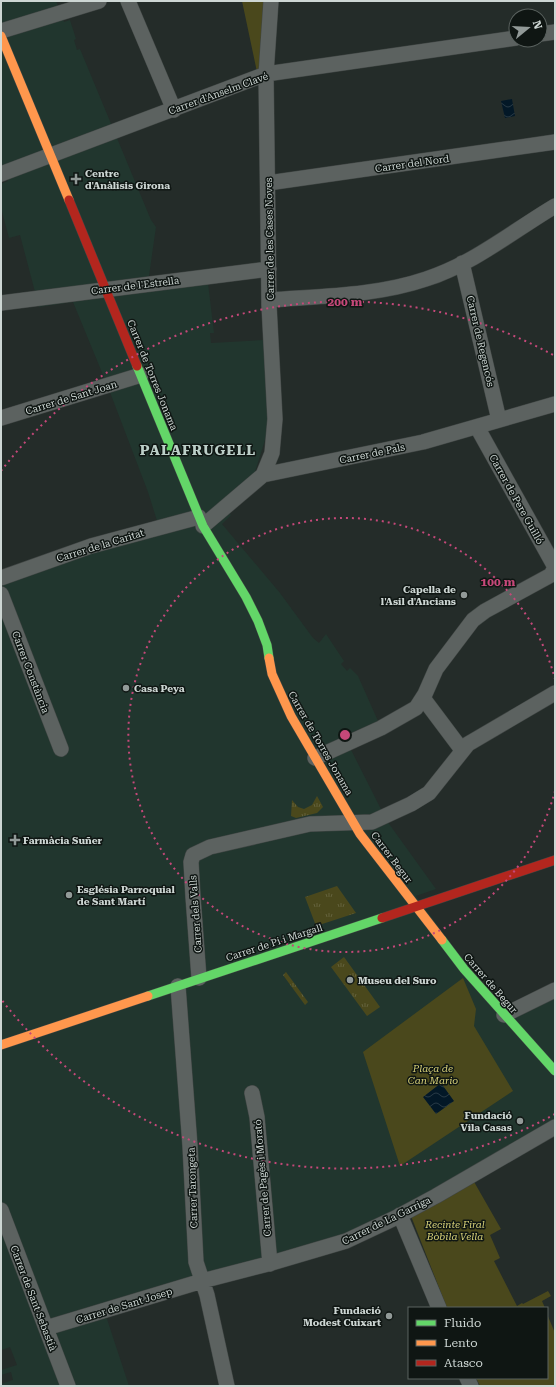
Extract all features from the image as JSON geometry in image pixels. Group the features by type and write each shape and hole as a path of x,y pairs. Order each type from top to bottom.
{"street":[{"path":"1,31 99,1"},
{"path":"128,1 174,110"},
{"name":"Carrer de les Cases Noves","path":"264,475 272,453 275,419 269,300 266,74 271,1"},
{"name":"Carrer de Torres Jonama","path":"1,36 201,521 258,621 267,645 272,674 280,693 315,758 353,821"},
{"name":"Carrer d'Anselm Clavé","path":"1,174 174,110 266,74 508,39"},
{"name":"Carrer del Nord","path":"268,183 555,142"},
{"path":"269,300 357,294 387,289 426,279 462,263 500,242 553,205"},
{"name":"Carrer de Regencós","path":"462,263 499,420"},
{"name":"Carrer de l'Estrella","path":"1,303 269,269"},
{"name":"Carrer de Sant Joan","path":"1,418 141,375"},
{"name":"Carrer de Pals","path":"201,521 264,475 423,442 555,404"},
{"name":"Carrer de Pere Guilló","path":"477,427 555,567 554,570"},
{"name":"Carrer de la Caritat","path":"1,578 91,546 201,521"},
{"path":"315,758 402,718 416,708 436,669 474,620 485,611 551,575 554,570"},
{"name":"Carrer Constància","path":"1,594 61,749"},
{"path":"353,821 363,823 372,822 420,799 434,788 462,750 555,692"},
{"path":"422,698 462,750"},
{"name":"Carrer dels Valls","path":"199,978 191,862 193,855 210,847 310,824 353,821"},
{"name":"Carrer Begur","path":"353,821 415,906"},
{"name":"Carrer de Pi i Margall","path":"1,1045 555,860"},
{"name":"Carrer de Begur","path":"415,906 464,969 555,1071"},
{"name":"Carrer Tarongeta","path":"178,986 190,1146 193,1231 196,1262 219,1341 227,1386"},
{"path":"504,1015 555,990"},
{"name":"Carrer de Pagès i Morató","path":"252,1093 257,1117 270,1264"},
{"name":"Carrer de La Garriga","path":"202,1281 270,1264 346,1241 400,1215 555,1127"},
{"name":"Carrer de Sant Sebastià","path":"1,1210 68,1386"},
{"path":"400,1215 438,1307"},
{"name":"Carrer de Sant Josep","path":"46,1328 202,1281"}],"shaded area":[{"path":"1,1 56,1 64,22 70,20 76,39 74,40 77,50 80,49 151,220 156,227 147,290 208,283 214,333 210,333 211,343 263,340 270,424 254,475 220,503 231,515 222,524 280,593 313,638 319,643 326,634 344,661 341,664 347,671 350,668 358,676 378,721 344,736 387,821 436,889 416,896 504,1015 555,997 555,1134 411,1214 106,1316 129,1386 1,1386 1,1384 13,1380 11,1372 1,1375 1,1370 17,1365 10,1347 1,1350 1,578 159,527 148,492 108,387 73,302 39,307 20,235 9,238 1,208 1,184 8,181 1,165"}],"green space":[{"path":"242,1 264,1 261,68 257,72"},
{"path":"317,796 323,807 317,813 296,818 291,816 292,800 298,807 304,809 312,805"},
{"path":"337,886 356,913 316,926 305,897"},
{"path":"344,957 380,1007 367,1016 331,967"},
{"path":"286,972 308,1002 305,1005 283,975"},
{"name":"Plaça de Can Mario","path":"463,978 476,1009 474,1026 513,1091 400,1166 363,1052"},
{"name":"Recinte Firal Bòbila Vella","path":"473,1180 501,1229 490,1235 500,1258 494,1261 517,1306 548,1291 551,1296 542,1301 545,1307 447,1307 411,1216"},
{"path":"548,1316 555,1333 555,1386 480,1386 476,1379 548,1379"}],"water":[{"path":"512,99 515,116 505,118 501,101"},
{"path":"441,1083 454,1101 436,1114 423,1097"}],"traffic: fast":[{"path":"137,366 203,526 246,597 258,621 267,645 269,658"},
{"path":"148,996 382,918"},
{"path":"442,940 464,969 555,1071"}],"traffic: slow":[{"path":"1,36 69,200"},
{"path":"269,658 272,674 291,716 360,834 442,940"},
{"path":"1,1045 148,996"}],"traffic: jam":[{"path":"69,200 137,366"},
{"path":"382,918 555,860"}],"place":[{"name":"Centre d'Anàlisis Girona","path":"76,179"},
{"name":"Capella de l'Asil d'Ancians","path":"464,595"},
{"name":"Casa Peya","path":"126,688"},
{"name":"Farmàcia Suñer","path":"15,840"},
{"name":"Església Parroquial de Sant Martí","path":"69,895"},
{"name":"Museu del Suro","path":"350,980"},
{"name":"Fundació Vila Casas","path":"520,1121"},
{"name":"Fundació Modest Cuixart","path":"389,1316"}],"district":[{"name":"PALAFRUGELL","path":"198,450"}]}
